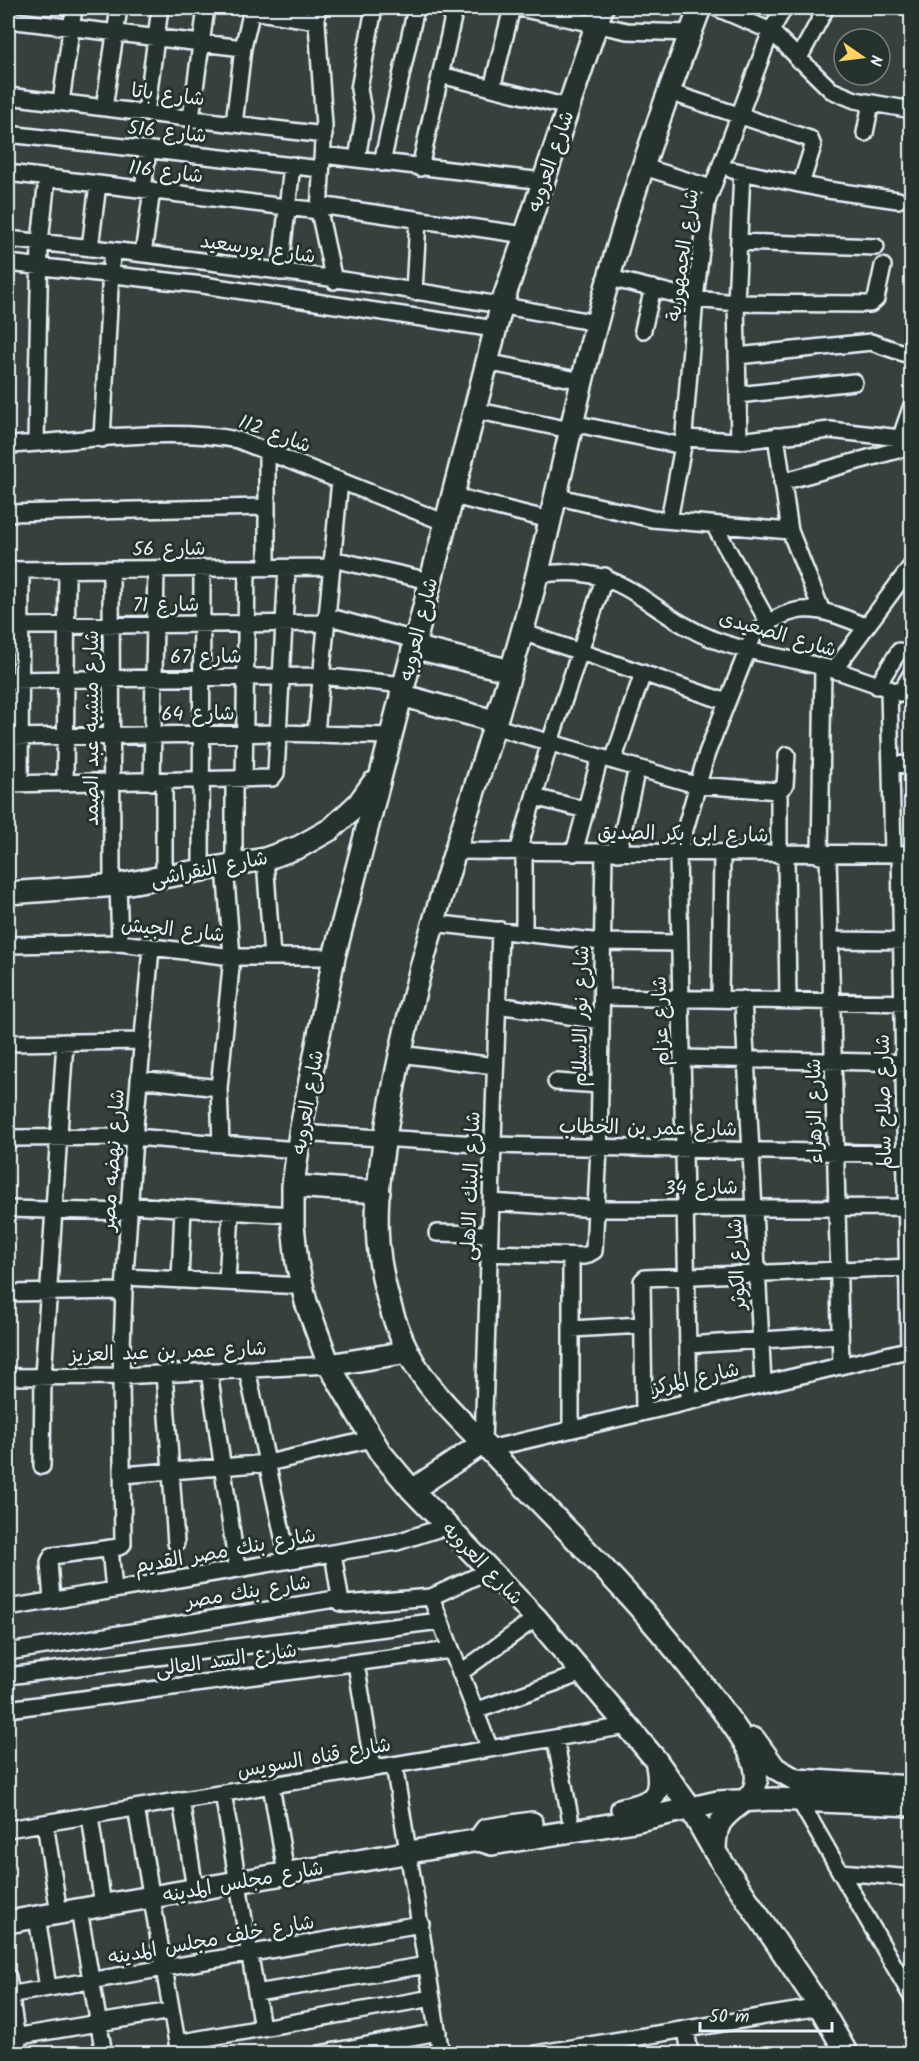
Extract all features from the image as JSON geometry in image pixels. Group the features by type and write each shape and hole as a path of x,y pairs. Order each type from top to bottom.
{"street":[{"path":"61,102 74,8"},
{"path":"104,108 119,8"},
{"path":"146,113 160,8"},
{"path":"191,118 206,8"},
{"path":"357,159 364,117 359,89 374,8"},
{"path":"382,163 416,8"},
{"path":"420,168 455,8"},
{"path":"492,88 512,8"},
{"path":"519,8 599,17 659,33 690,33"},
{"path":"700,8 644,167 596,323 538,574 511,671 432,923 400,1054 384,1140 379,1192 378,1244 387,1295 408,1352 453,1414 643,1611 694,1672 753,1758 756,1783 752,1795 720,1823 715,1837 715,1852"},
{"path":"717,8 771,31 831,90 871,103 912,110"},
{"name":"شارع الجمهورية","path":"669,520 683,442 704,217 711,188 771,31 784,8"},
{"path":"798,60 826,8"},
{"path":"234,124 243,48 254,12 316,14 323,88 324,135 319,208 334,281"},
{"name":"شارع العروبه","path":"599,17 502,304 334,957 299,1142 293,1186 297,1263 302,1286 329,1365 372,1439 412,1490 536,1618 656,1760 820,2007 847,2054"},
{"path":"8,20 243,48"},
{"path":"441,75 568,107"},
{"path":"669,92 812,141 813,146 801,184"},
{"name":"شارع باتا","path":"8,96 324,135"},
{"path":"865,133 871,103"},
{"name":"شارع 516","path":"8,134 292,165 357,159 543,181"},
{"path":"143,254 148,150"},
{"path":"280,272 292,165"},
{"path":"644,167 711,188"},
{"path":"719,167 801,184 898,200"},
{"path":"739,441 736,303 742,171"},
{"name":"شارع 116","path":"8,173 287,207 319,208 525,235"},
{"path":"36,443 40,242 47,178"},
{"path":"90,248 98,184"},
{"path":"414,292 418,220"},
{"name":"شارع بورسعيد","path":"8,239 206,261 502,304 596,323"},
{"path":"739,242 876,247"},
{"path":"102,439 112,250"},
{"path":"203,285 206,261"},
{"path":"8,263 203,285 495,329"},
{"path":"221,288 224,264"},
{"path":"610,278 695,299 736,303 870,304 876,299 884,267"},
{"path":"349,308 353,284"},
{"path":"643,330 653,288"},
{"path":"737,356 871,342 912,356"},
{"path":"486,362 582,381"},
{"path":"738,395 854,382"},
{"path":"902,445 912,405"},
{"path":"474,410 571,427 683,442 739,441 831,430 902,445"},
{"name":"شارع 112","path":"8,445 207,434 238,440 267,450 446,523"},
{"path":"776,436 790,531 821,609"},
{"path":"782,482 902,445"},
{"path":"267,450 267,568"},
{"path":"316,733 340,480"},
{"path":"453,496 550,520"},
{"path":"555,496 636,516 790,531"},
{"path":"8,513 267,507"},
{"path":"714,525 768,622 801,610 821,609 865,626"},
{"name":"شارع 56","path":"14,570 287,568 332,563 430,581"},
{"path":"829,669 912,565"},
{"path":"201,871 202,568"},
{"path":"221,1144 219,1088 232,957 230,866 244,733 247,568"},
{"path":"14,570 14,784 272,778 276,773 287,568"},
{"path":"156,569 153,735 164,878"},
{"path":"65,783 68,570"},
{"name":"شارع منشيه عبد الصمد","path":"111,570 112,783 115,885 120,944"},
{"name":"شارع الصعيدى","path":"538,574 571,571 604,576 620,582 681,623 714,639 747,651 829,669 894,691"},
{"path":"524,933 521,852 550,742 604,576"},
{"name":"شارع 71","path":"14,626 284,624 326,620 414,643"},
{"name":"شارع عزام","path":"689,1401 678,854 696,785 727,702 754,634 768,622"},
{"path":"522,632 727,702"},
{"path":"414,643 511,671"},
{"path":"894,691 899,651"},
{"name":"شارع الزهراء","path":"829,669 824,856 830,940 841,1365"},
{"path":"894,691 912,673"},
{"path":"574,853 586,810 643,674"},
{"name":"شارع 67","path":"14,680 321,676 402,690"},
{"path":"402,690 550,742 696,785 779,791"},
{"name":"شارع صلاح سالم","path":"894,691 892,763 901,854 906,941 910,1349"},
{"name":"شارع 64","path":"14,737 244,733 390,736"},
{"path":"787,755 785,785 779,791 788,1000"},
{"path":"892,763 912,766"},
{"name":"شارع نور الاسلام","path":"489,1253 571,1256 592,1254 594,1251 599,1147 602,942 611,853 637,768"},
{"name":"شارع النقراشى","path":"8,893 115,885 265,859 299,847 331,829 358,804 380,775"},
{"path":"534,797 586,810"},
{"name":"شارع ابى بكر الصديق","path":"454,851 824,856 901,854"},
{"path":"720,999 722,854"},
{"path":"265,859 272,957"},
{"path":"432,923 602,942 680,943"},
{"name":"شارع البنك الاهلى","path":"486,1446 489,1253 500,930"},
{"path":"830,940 906,941"},
{"name":"شارع الجيش","path":"8,945 120,944 232,957 334,957"},
{"name":"شارع نهضه مصر","path":"110,1549 123,1544 121,1376 124,1284 134,1137 151,948"},
{"path":"602,997 907,1003"},
{"name":"شارع الكوثر","path":"743,999 763,1383"},
{"path":"498,1005 601,1022"},
{"path":"8,1043 142,1041"},
{"path":"42,1466 43,1376 65,1042"},
{"path":"400,1054 495,1066"},
{"path":"682,1058 908,1063"},
{"path":"139,1079 219,1088"},
{"path":"556,1082 600,1085"},
{"path":"8,1138 134,1137 221,1144 299,1142"},
{"name":"شارع عمر بن الخطاب","path":"299,1142 384,1140 493,1145 908,1154"},
{"path":"293,1186 379,1192"},
{"name":"شارع 34","path":"491,1202 597,1209 909,1207"},
{"path":"180,1280 183,1208"},
{"path":"8,1209 183,1208 293,1215"},
{"path":"227,1282 231,1211"},
{"path":"437,1233 490,1234"},
{"path":"571,1256 571,1429"},
{"path":"644,1412 643,1279 910,1267"},
{"path":"8,1293 49,1293 180,1280 302,1286"},
{"path":"571,1329 642,1325"},
{"path":"688,1345 840,1335"},
{"name":"شارع المركز","path":"486,1446 571,1429 910,1349"},
{"path":"329,1365 408,1352"},
{"name":"شارع عمر بن عبد العزيز","path":"8,1377 121,1376 329,1365"},
{"path":"248,1369 288,1560"},
{"path":"208,1371 237,1569"},
{"path":"164,1373 176,1543"},
{"path":"123,1475 268,1463 372,1439"},
{"path":"412,1490 486,1446"},
{"name":"شارع بنك مصر القديم","path":"8,1608 397,1542 447,1526"},
{"path":"52,1600 49,1562 52,1556 110,1549 114,1590"},
{"path":"333,1553 341,1603"},
{"name":"شارع بنك مصر","path":"8,1652 335,1599 341,1603 431,1597 490,1570"},
{"path":"431,1597 490,1749"},
{"path":"460,1673 536,1618"},
{"path":"8,1676 440,1620"},
{"name":"شارع السد العالى","path":"8,1709 450,1650"},
{"path":"356,1663 373,1768"},
{"path":"694,1672 709,1678 719,1687 767,1759 785,1775 808,1782 912,1787"},
{"path":"475,1711 583,1673"},
{"name":"شارع قناه السويس","path":"8,1829 627,1726"},
{"path":"555,1738 570,1817"},
{"name":"شارع مجلس المدينه","path":"479,1840 482,1833 490,1829 649,1803 656,1796 659,1786 656,1760"},
{"path":"394,1765 410,1851 441,2054"},
{"path":"271,1785 286,1873"},
{"path":"223,1793 262,2028"},
{"path":"181,1800 195,1889"},
{"path":"799,1800 912,1997"},
{"name":"شارع مجلس المدينه","path":"8,1922 410,1851 479,1840 488,1844 503,1842 634,1821 718,1802 799,1800 912,1805"},
{"path":"136,1808 178,2048 262,2028 432,1998"},
{"path":"90,1816 103,1906"},
{"path":"45,1823 69,1912 91,1981 104,2054"},
{"path":"840,1872 912,1878"},
{"path":"38,1917 48,1988"},
{"name":"شارع خلف مجلس المدينه","path":"9,1995 421,1924"},
{"path":"256,1993 427,1965"},
{"path":"8,1977 12,2037 19,2054"},
{"path":"535,2054 581,2050 634,2037 820,2007"},
{"path":"12,2037 171,2011"},
{"path":"686,2029 690,2054"},
{"path":"318,2054 438,2032"},
{"path":"634,2037 637,2054"}]}
